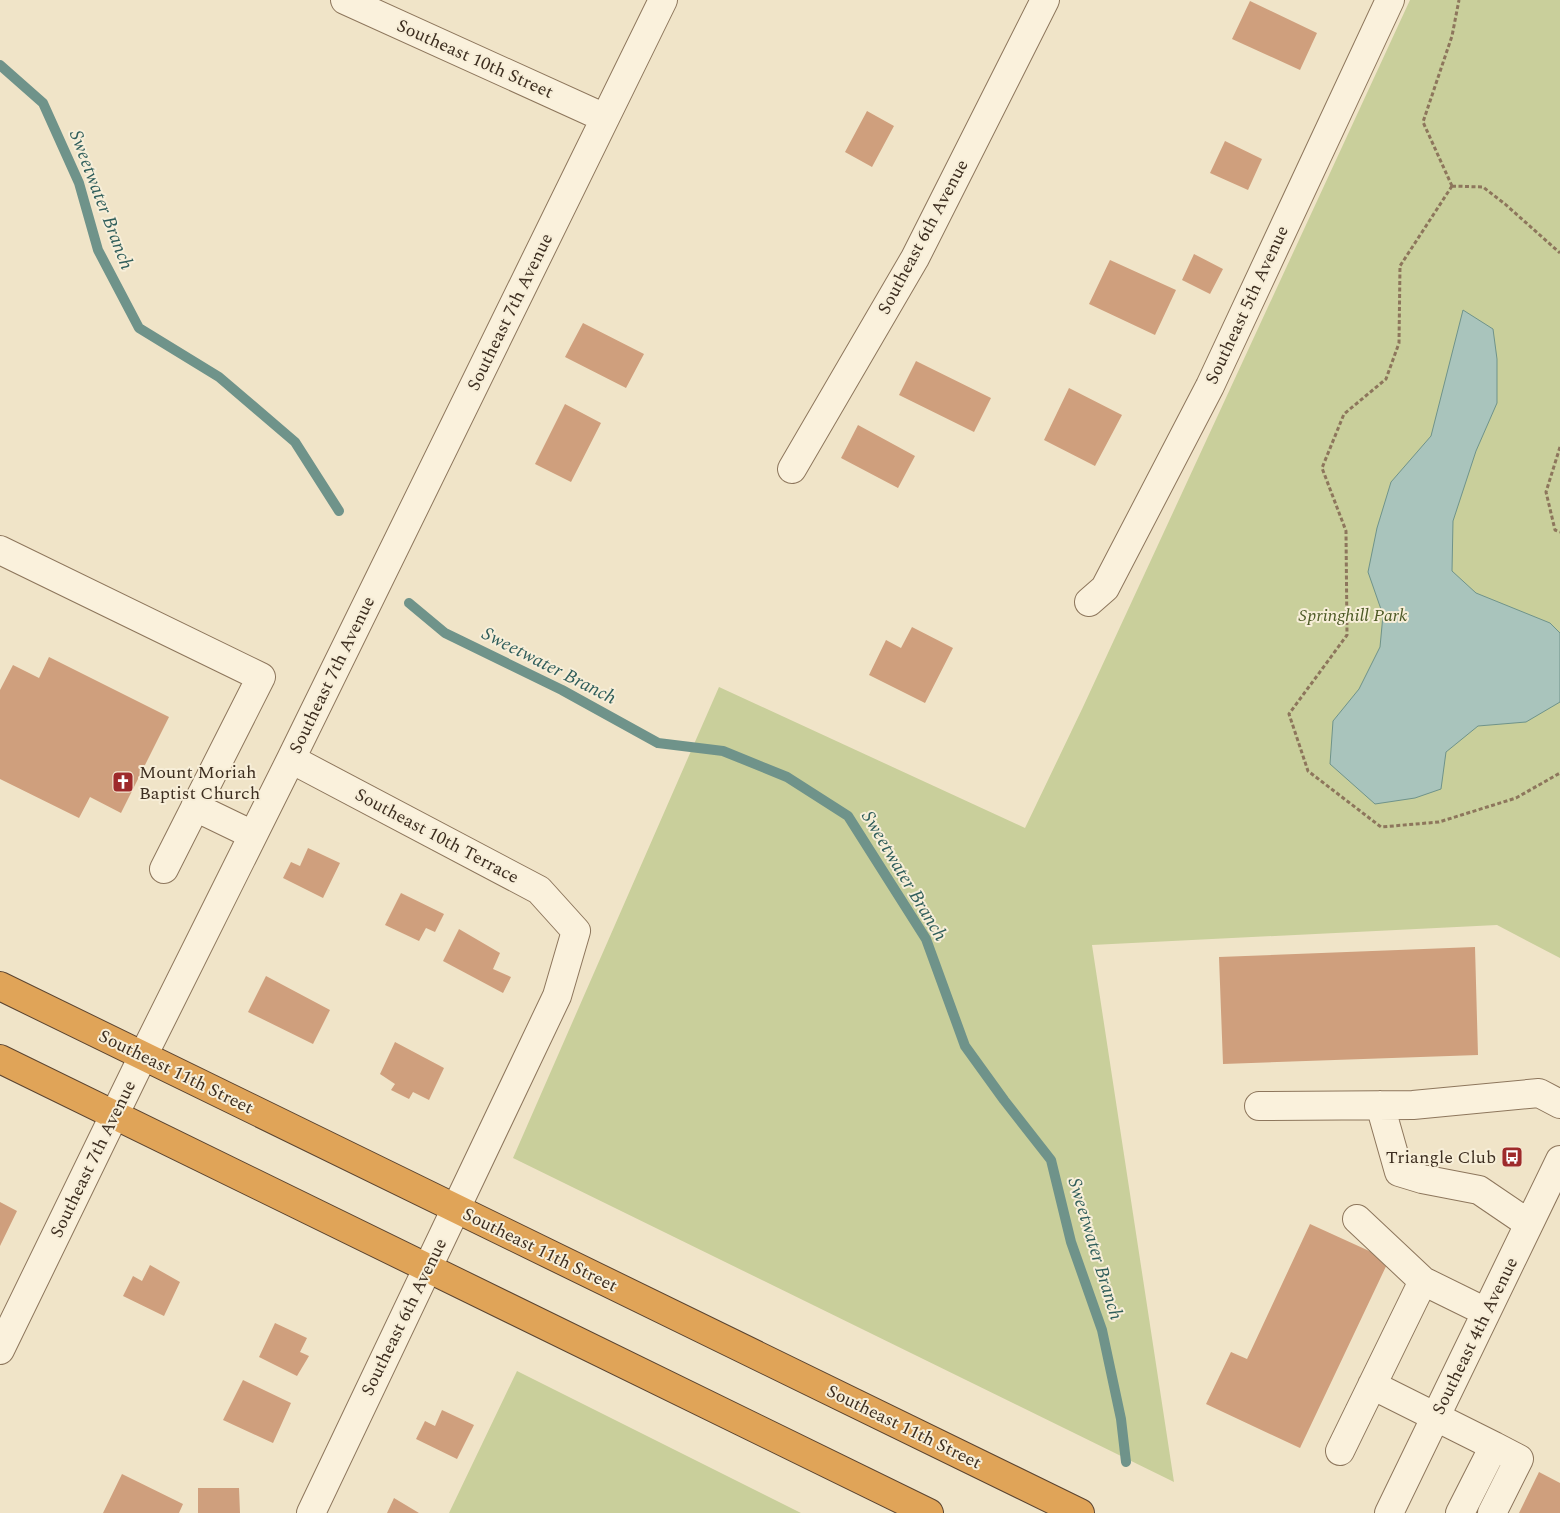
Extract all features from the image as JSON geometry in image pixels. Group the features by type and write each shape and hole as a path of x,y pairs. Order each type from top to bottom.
{"highway":[{"name":"Southeast 11th Street","path":"0,986 1080,1513"},
{"path":"0,1059 929,1513"}],"street":[{"name":"Southeast 10th Street","path":"344,0 605,118"},
{"name":"Southeast 7th Avenue","path":"0,1350 663,0"},
{"name":"Southeast 6th Avenue","path":"792,469 915,258 1045,0"},
{"name":"Southeast 5th Avenue","path":"1089,602 1105,588 1210,386 1390,0"},
{"path":"0,550 261,677 164,870"},
{"name":"Southeast 10th Terrace","path":"291,759 539,890 573,928"},
{"path":"195,807 253,835"},
{"name":"Southeast 6th Avenue","path":"311,1513 558,996 576,931 573,928"},
{"path":"1259,1106 1413,1105 1539,1094 1560,1104"},
{"path":"1380,1105 1399,1172 1422,1179 1479,1190 1529,1224"},
{"name":"Southeast 4th Avenue","path":"1389,1513 1559,1164"},
{"path":"1357,1219 1423,1281 1486,1312"},
{"path":"1340,1451 1423,1281"},
{"path":"1372,1385 1519,1459 1492,1513"},
{"path":"1460,1513 1494,1446"}],"path":[{"path":"1452,186 1423,122 1452,36 1459,0"},
{"path":"1452,186 1483,187 1506,204 1560,253"},
{"path":"1452,186 1400,266 1399,343 1386,379 1344,414 1322,468 1346,531 1346,635 1290,714 1308,771 1381,827 1439,822 1516,798 1560,773"},
{"path":"1560,447 1546,492 1555,530 1560,532"}],"green space":[{"name":"Springhill Park","path":"1410,0 1560,0 1560,958 1497,925 1092,945 1174,1482 513,1158 719,687 1025,828 1083,707"},
{"path":"517,1371 801,1513 449,1513"}],"water":[{"path":"1463,310 1493,329 1497,359 1497,403 1476,451 1453,521 1452,571 1476,593 1550,623 1560,633 1560,702 1526,722 1478,726 1446,752 1441,789 1415,798 1375,804 1330,764 1333,721 1359,689 1380,647 1383,615 1368,572 1377,528 1391,482 1431,436"}],"building":[{"path":"1250,1 1317,33 1300,70 1232,39"},
{"path":"867,111 894,126 872,167 845,152"},
{"path":"1225,141 1262,159 1248,190 1210,173"},
{"path":"1194,254 1223,269 1210,294 1182,280"},
{"path":"1110,260 1176,290 1155,335 1089,304"},
{"path":"583,323 644,354 626,388 565,357"},
{"path":"916,361 991,398 974,432 899,395"},
{"path":"1069,388 1122,415 1095,466 1044,440"},
{"path":"565,404 601,423 571,482 535,464"},
{"path":"858,425 915,456 898,488 841,458"},
{"path":"912,627 953,648 925,703 869,675 886,640 901,648"},
{"path":"49,657 169,717 121,813 90,797 79,818 0,779 0,690 13,665 39,678"},
{"path":"308,848 340,863 323,898 283,878 291,862 300,866"},
{"path":"401,893 444,914 435,932 426,928 419,941 385,925"},
{"path":"459,929 500,953 493,969 511,977 503,993 443,961"},
{"path":"1475,947 1478,1055 1223,1064 1219,957"},
{"path":"266,976 330,1010 313,1044 248,1012"},
{"path":"395,1042 444,1068 429,1100 413,1092 409,1099 391,1090 395,1084 380,1074"},
{"path":"0,1202 17,1211 0,1246"},
{"path":"1310,1224 1389,1260 1300,1448 1206,1404 1231,1352 1247,1359"},
{"path":"150,1265 180,1282 164,1316 123,1296 133,1276 142,1281"},
{"path":"275,1323 307,1338 300,1352 309,1356 297,1376 259,1357"},
{"path":"243,1380 291,1403 273,1443 223,1420"},
{"path":"442,1410 474,1425 457,1459 416,1439 425,1421 435,1426"},
{"path":"1539,1472 1560,1483 1560,1513 1519,1513"},
{"path":"122,1474 183,1504 179,1513 103,1513"},
{"path":"198,1488 239,1488 240,1513 198,1513"},
{"path":"394,1498 419,1513 387,1513"}],"waterway":[{"name":"Sweetwater Branch","path":"0,65 43,103 79,183 98,250 139,328 219,377 295,442 339,511"},
{"name":"Sweetwater Branch","path":"409,603 445,633 562,690 658,743 723,751 787,777 848,816 926,939 965,1046 1051,1160 1071,1242 1102,1330 1121,1419 1126,1462"}],"place":[{"name":"Mount Moriah Baptist Church","path":"123,782"},
{"name":"Triangle Club","path":"1512,1157"}]}
